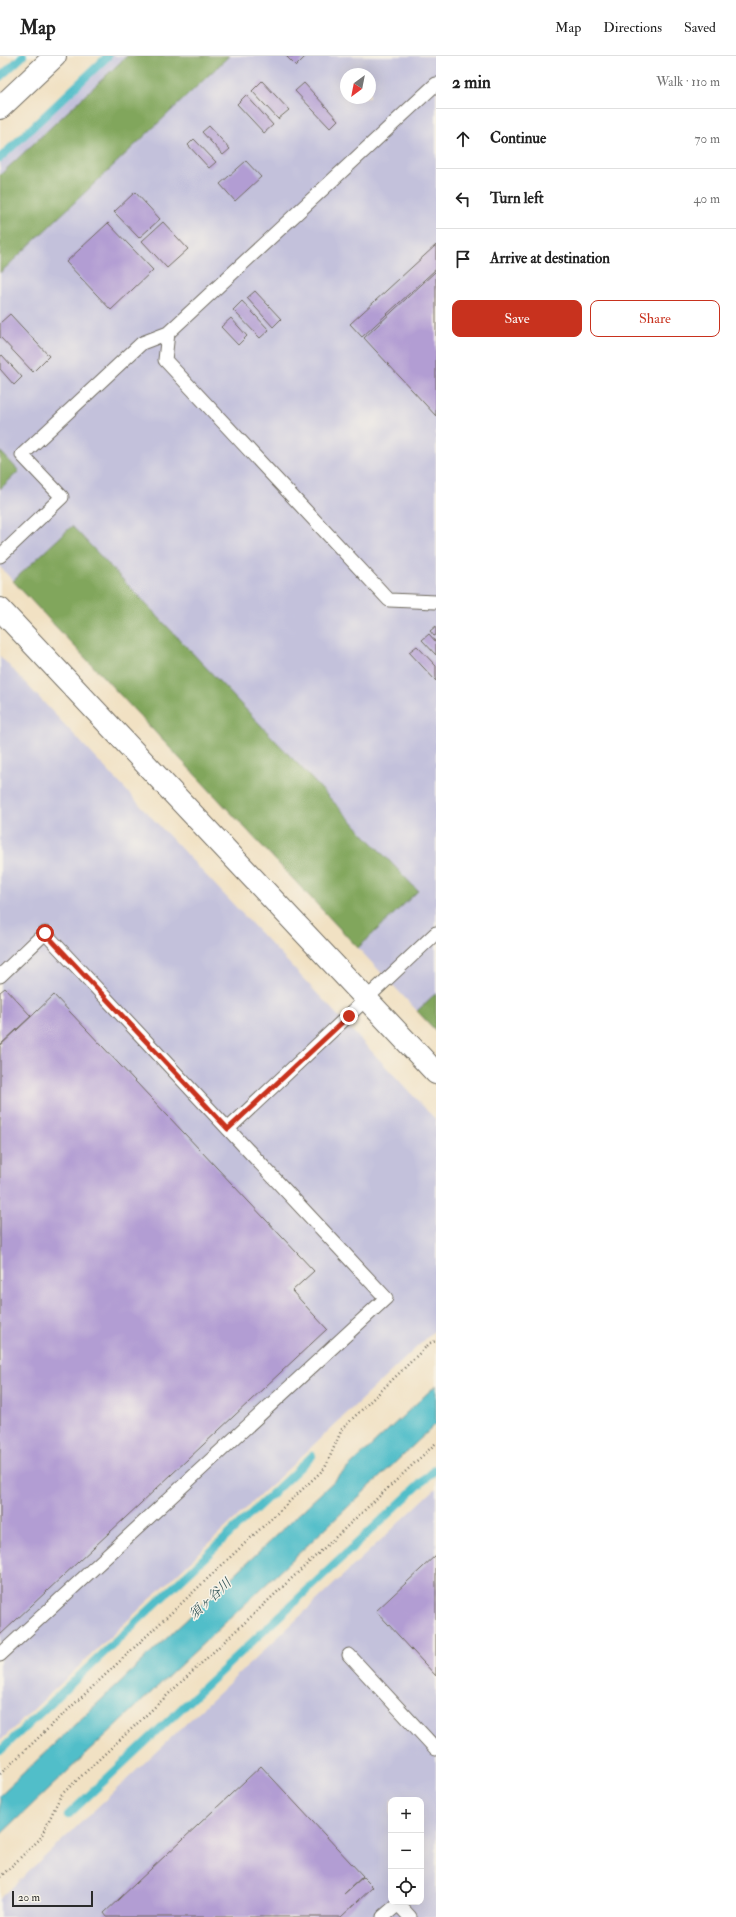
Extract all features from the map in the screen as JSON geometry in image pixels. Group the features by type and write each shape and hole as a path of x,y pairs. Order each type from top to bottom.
{"street":[{"path":"0,108 55,56"},
{"path":"0,609 436,1073"}],"lane":[{"path":"0,556 62,497 22,456 142,343 168,333 436,84"},
{"path":"168,333 165,360 389,600 436,602"},
{"path":"0,976 45,933 386,1298 0,1655"},
{"path":"228,1129 436,933"},
{"path":"349,1655 436,1749"},
{"path":"383,1917 398,1904 410,1917"}],"path":[{"path":"0,1774 325,1468 342,1429 430,1343 436,1341"},
{"path":"0,1877 40,1840 61,1795 436,1443"}],"shaded area":[{"path":"111,56 436,56 436,1031 0,567 0,161"},
{"path":"0,656 436,1120 436,1329 0,1741"},
{"path":"436,1488 436,1917 0,1917 0,1899"}],"green space":[{"path":"127,56 229,56 0,273 0,175"},
{"path":"0,451 19,471 0,489"},
{"path":"72,526 418,891 358,948 13,581"},
{"path":"436,993 436,1031 417,1011"}],"water":[{"name":"須ヶ谷川","path":"436,1385 436,1424 0,1835 0,1795"}],"building":[{"path":"286,56 306,56 296,66"},
{"path":"262,81 289,110 278,119 252,91"},
{"path":"304,83 338,120 330,128 295,91"},
{"path":"246,95 273,125 264,133 237,104"},
{"path":"209,126 230,149 223,155 202,132"},
{"path":"194,139 216,162 209,168 188,145"},
{"path":"246,161 261,177 235,201 220,184"},
{"path":"135,192 160,219 139,238 114,212"},
{"path":"163,222 188,249 167,268 142,241"},
{"path":"108,223 153,270 111,310 66,262"},
{"path":"436,245 436,269 362,337 350,324"},
{"path":"436,271 436,416 364,338"},
{"path":"255,291 281,319 273,327 247,298"},
{"path":"242,301 269,330 260,338 233,310"},
{"path":"10,314 49,356 33,372 0,337 0,323"},
{"path":"231,318 247,336 238,345 221,327"},
{"path":"2,355 22,377 14,385 0,369 0,357"},
{"path":"436,626 436,635 434,636 430,631"},
{"path":"429,634 436,642 436,655 422,640"},
{"path":"417,646 436,666 436,681 409,652"},
{"path":"5,988 31,1016 0,1045 0,992"},
{"path":"54,995 314,1271 292,1291 327,1329 0,1635 0,1046"},
{"path":"436,1555 436,1676 376,1611"},
{"path":"261,1766 363,1876 344,1894 363,1877 373,1887 341,1917 107,1917 104,1913"}],"waterway":[{"path":"0,77 23,56"},
{"path":"0,158 108,56"},
{"path":"0,1751 312,1456"},
{"path":"68,1815 436,1469"}],"route":[{"path":"45,933 228,1129 349,1016"}]}
